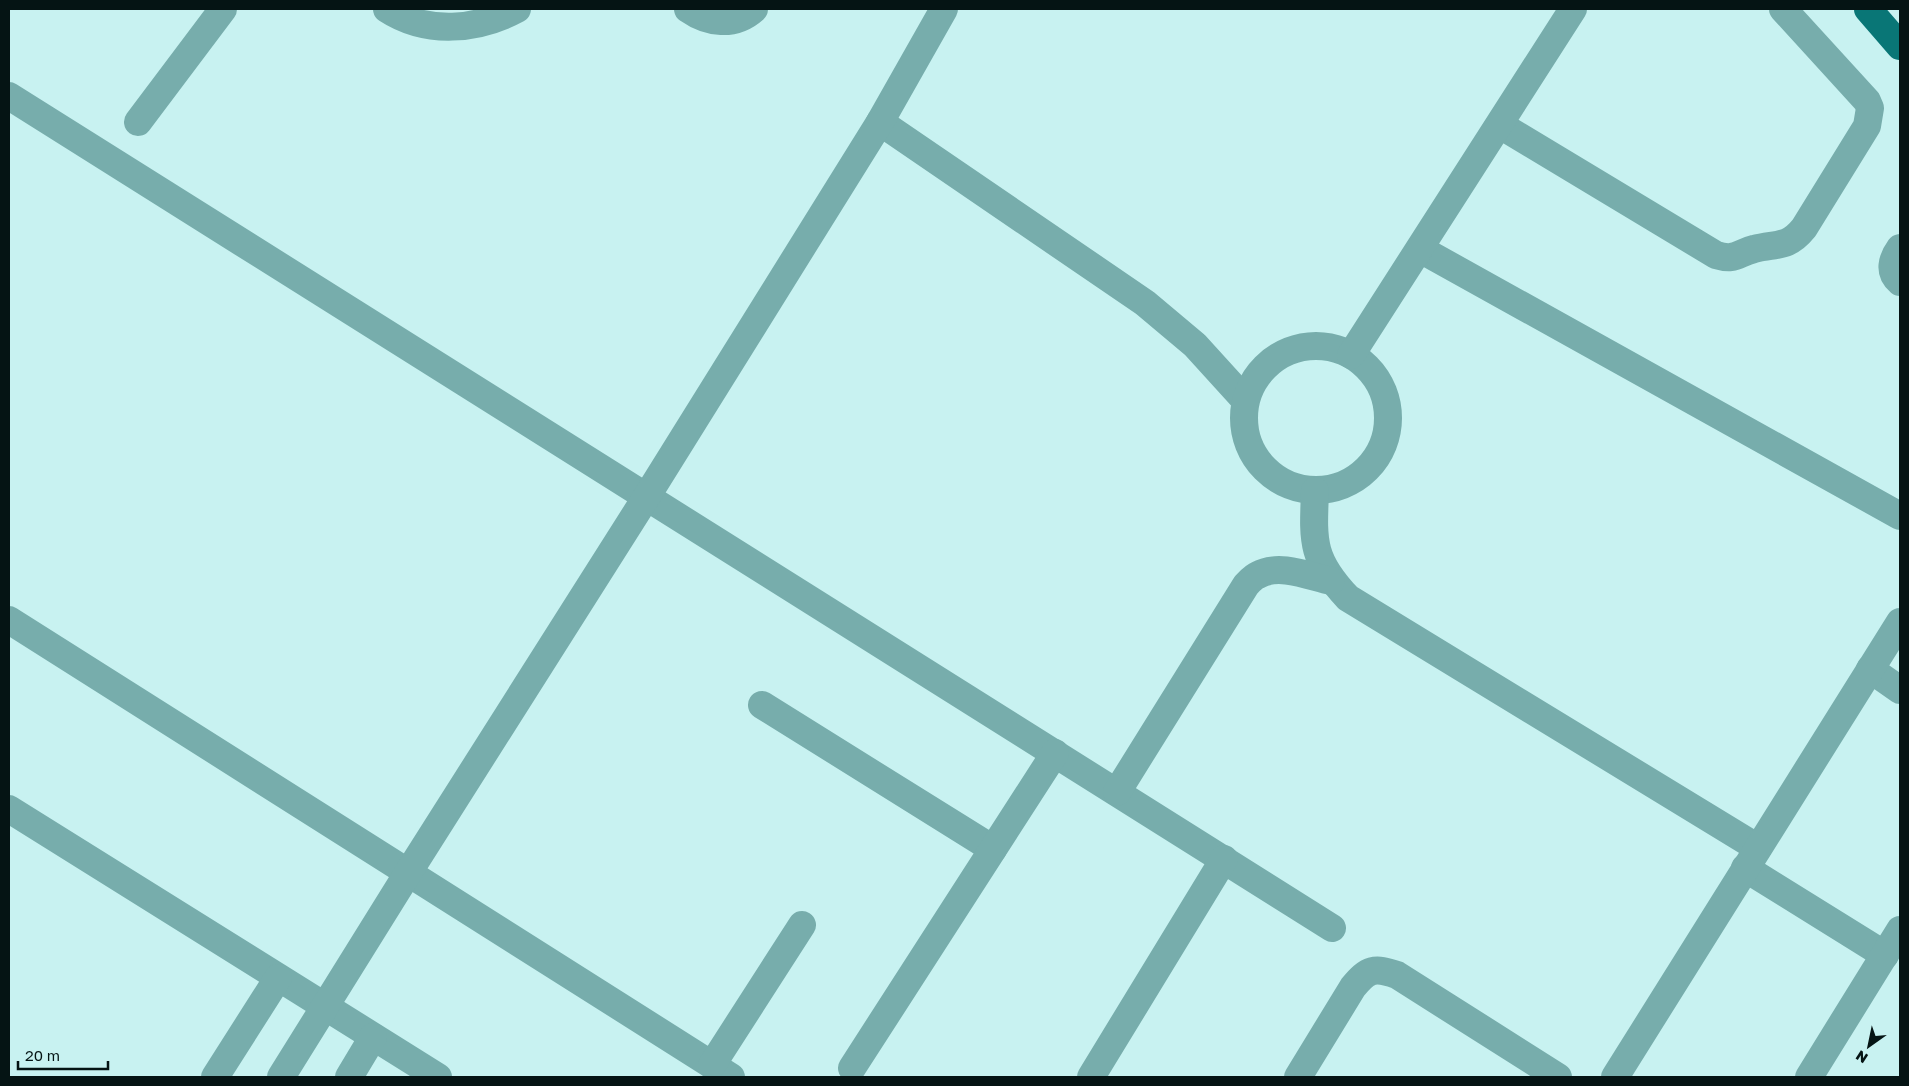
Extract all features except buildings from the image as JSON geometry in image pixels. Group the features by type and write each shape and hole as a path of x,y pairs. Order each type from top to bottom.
{"main road":[{"path":"1868,9 1900,46"}],"street":[{"path":"138,122 223,9"},
{"path":"387,9 419,23 448,28 476,17 500,18 518,9"},
{"path":"688,9 709,20 722,22 736,19 754,9"},
{"path":"281,1077 880,122 944,9"},
{"path":"1351,355 1573,9"},
{"path":"1500,125 1716,255 1733,257 1755,248 1783,245 1791,241 1804,228 1867,126 1870,108 1867,101 1783,9"},
{"path":"9,96 1332,928"},
{"path":"880,122 1158,313 1195,344 1246,400"},
{"path":"1900,248 1893,258 1892,266 1893,273 1900,282"},
{"path":"1420,249 1900,516"},
{"path":"1308,346 1330,347 1351,355 1370,370 1383,390 1388,413 1386,437 1376,459 1360,476 1339,487 1315,491 1294,487 1274,477 1258,462 1248,443 1244,422 1246,400 1254,380 1269,363 1287,351 1308,346"},
{"path":"1315,491 1314,536 1320,559 1331,580 1348,598 1752,858 1885,955"},
{"path":"1117,792 1246,585 1257,575 1271,570 1286,570 1331,580"},
{"path":"9,620 721,1071 802,925"},
{"path":"1615,1077 1900,622"},
{"path":"1870,669 1900,690"},
{"path":"762,705 993,849"},
{"path":"852,1068 1056,753"},
{"path":"9,809 438,1077"},
{"path":"1091,1077 1224,859"},
{"path":"1810,1077 1900,930"},
{"path":"1298,1077 1353,988 1362,976 1372,970 1385,971 1397,975 1558,1077"},
{"path":"215,1077 278,978"},
{"path":"349,1077 373,1037"}]}
